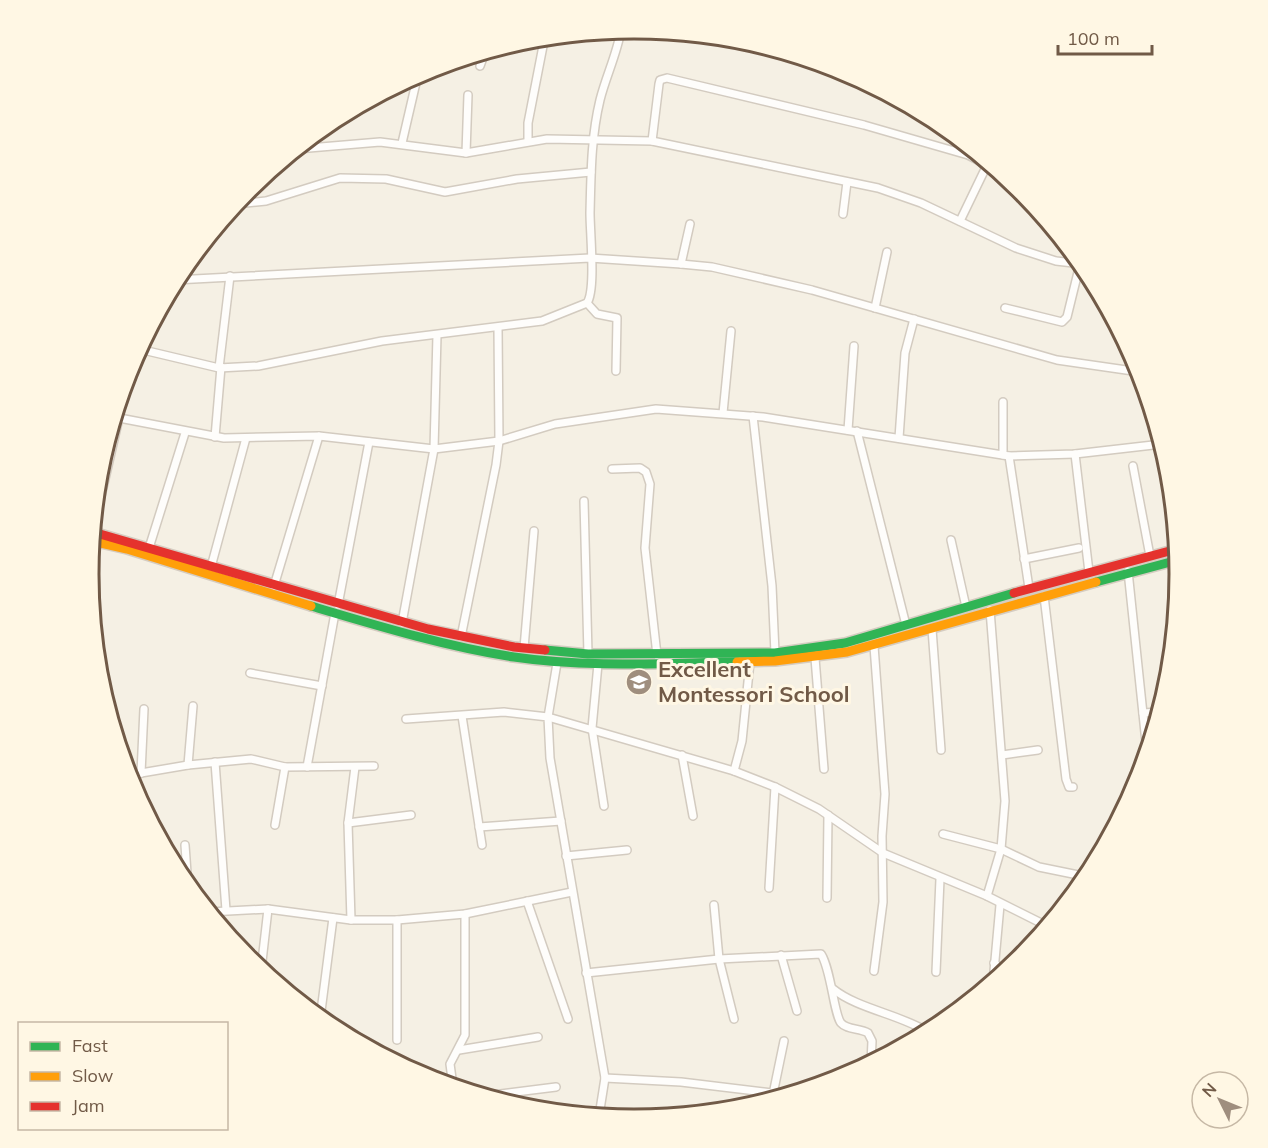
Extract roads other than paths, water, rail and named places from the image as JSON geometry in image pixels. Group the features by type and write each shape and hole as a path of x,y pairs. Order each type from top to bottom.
{"main road":[{"path":"101,534 274,585 336,609 461,637 524,648 588,654 775,653 845,643 1029,588 1168,551"},
{"path":"100,543 462,646 557,663 598,664 750,662 815,658 874,646 990,610 1128,571 1169,562"}],"street":[{"path":"148,351 220,368 258,366 382,341 542,321 587,303 593,288 590,258 592,138 600,98 619,39"},
{"path":"528,141 528,123 543,47"},
{"path":"480,66 482,61"},
{"path":"652,141 659,84 660,80 667,78 958,148"},
{"path":"402,143 415,86"},
{"path":"466,153 468,95"},
{"path":"311,148 381,142 466,153 500,149 528,141 592,138 652,141 878,188 960,221 1016,248 1056,261 1068,262"},
{"path":"960,221 985,170"},
{"path":"250,203 266,201 340,178 386,178 445,192 517,179 591,172"},
{"path":"843,214 846,182"},
{"path":"681,264 690,224"},
{"path":"875,308 887,252"},
{"path":"188,279 590,258 681,264 723,270 875,308 1057,360 1129,370"},
{"path":"215,437 230,276"},
{"path":"1005,308 1062,322 1067,317 1078,276"},
{"path":"587,303 597,314 617,318 616,371"},
{"path":"899,438 905,353 914,319"},
{"path":"461,637 499,441 498,328"},
{"path":"723,413 731,331"},
{"path":"402,623 434,449 437,335"},
{"path":"848,430 854,346"},
{"path":"1003,402 1006,456 1029,588"},
{"path":"122,419 215,437 319,436 434,449 499,441 555,424 656,410 753,416 1006,456 1075,454 1153,445"},
{"path":"753,416 772,586 775,653"},
{"path":"857,431 906,625"},
{"path":"149,548 185,433"},
{"path":"274,585 319,436"},
{"path":"211,567 246,438"},
{"path":"307,767 369,442"},
{"path":"1075,454 1089,572"},
{"path":"1133,466 1150,556"},
{"path":"612,469 640,468 646,472 650,484 645,548 657,655"},
{"path":"584,501 588,654"},
{"path":"524,648 534,531"},
{"path":"951,540 966,607"},
{"path":"1024,559 1079,548"},
{"path":"1128,571 1145,732"},
{"path":"1044,596 1066,779 1069,787 1073,787"},
{"path":"987,896 1001,849 1005,801 990,610"},
{"path":"932,629 941,750"},
{"path":"874,646 885,794 882,836 883,902 874,971"},
{"path":"815,658 824,769"},
{"path":"734,771 742,741 750,662"},
{"path":"557,663 548,717 549,758 605,1078 600,1108"},
{"path":"598,664 592,728 604,806"},
{"path":"250,673 322,686"},
{"path":"189,765 193,706"},
{"path":"141,773 144,709"},
{"path":"406,719 504,712 548,717 734,771 775,787 828,815 883,853 939,879 987,896 1000,905 1040,923"},
{"path":"1143,713 1151,713"},
{"path":"462,716 482,845"},
{"path":"1002,754 1038,750"},
{"path":"682,755 693,816"},
{"path":"138,774 189,765 251,759 285,767 374,766"},
{"path":"215,762 226,910"},
{"path":"275,825 285,767"},
{"path":"351,920 348,823 355,767"},
{"path":"769,888 775,787"},
{"path":"348,823 411,815"},
{"path":"827,898 828,815"},
{"path":"479,827 561,821"},
{"path":"943,834 1001,849 1039,867 1076,875"},
{"path":"185,845 187,867"},
{"path":"566,856 627,850"},
{"path":"936,972 939,879"},
{"path":"219,911 268,909 351,920 397,920 465,914 572,892"},
{"path":"527,901 568,1019"},
{"path":"714,905 719,960 734,1019"},
{"path":"994,970 1000,905"},
{"path":"262,958 268,909"},
{"path":"452,1077 450,1064 465,1035 467,992 465,914"},
{"path":"321,1008 333,918"},
{"path":"397,920 397,1040"},
{"path":"586,973 719,960 821,954 841,1023 868,1033 872,1041 871,1054"},
{"path":"782,955 797,1011"},
{"path":"994,963 998,966"},
{"path":"833,989 841,995 899,1016 918,1027"},
{"path":"459,1050 538,1037"},
{"path":"773,1091 784,1041"},
{"path":"605,1078 681,1082 759,1094"},
{"path":"506,1093 556,1087"}],"place":[{"name":"Excellent Montessori School","path":"639,682"}]}
